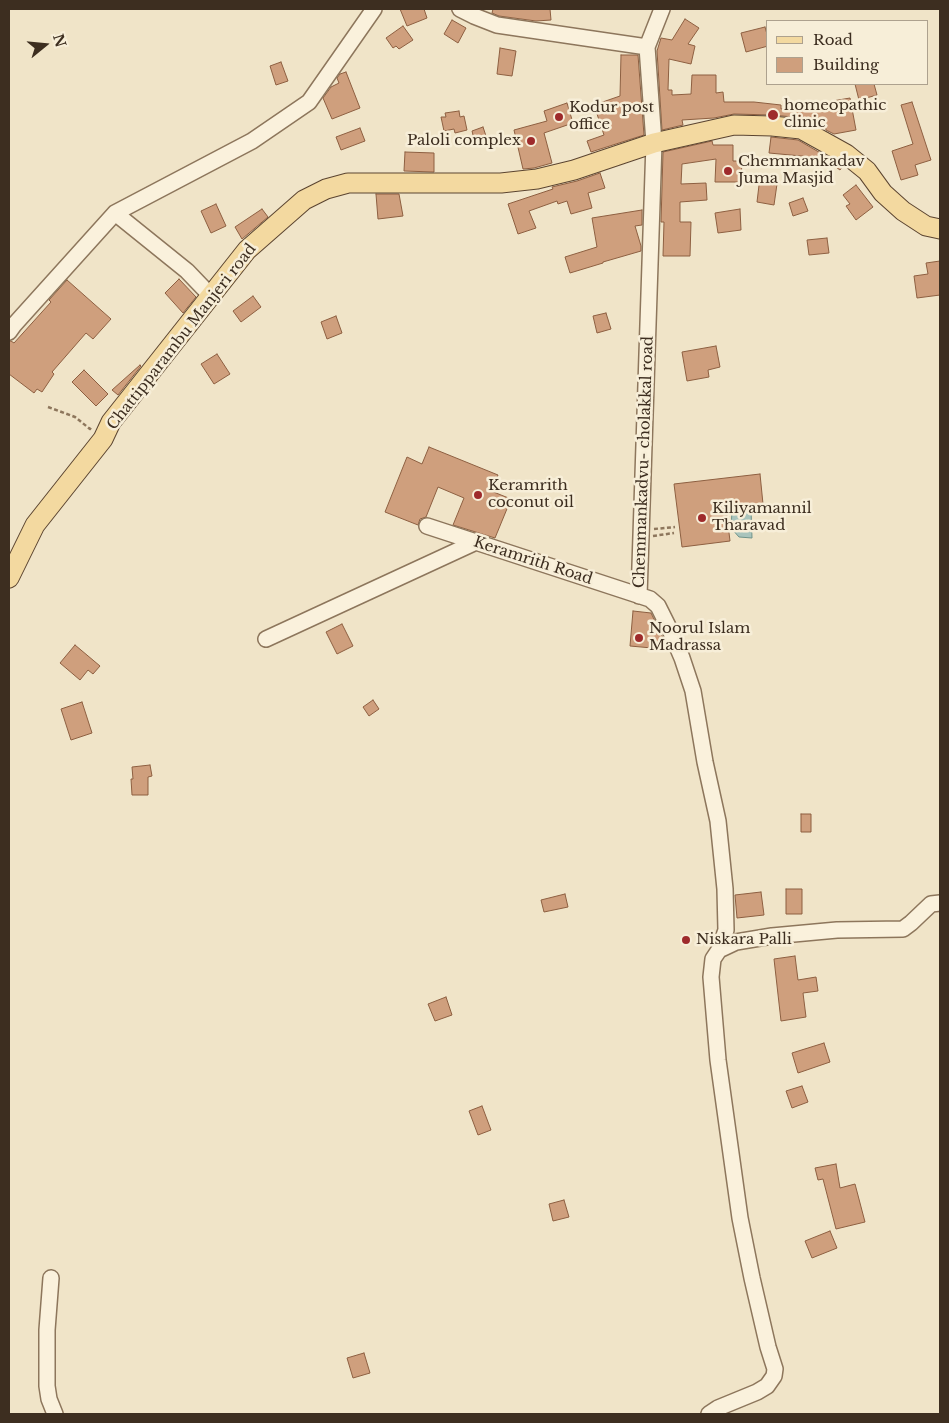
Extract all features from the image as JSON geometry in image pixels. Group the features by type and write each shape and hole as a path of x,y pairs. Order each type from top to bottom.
{"main road":[{"name":"Chattipparambu Manjeri road","path":"9,578 35,525 104,439 111,422 247,250 304,200 326,189 348,183 501,183 537,180 574,170 654,143 734,125 772,126 802,129 846,154 867,171 883,193 903,211 926,226 940,228"}],"street":[{"path":"9,332 115,213 252,141 309,102 374,9"},
{"path":"460,9 497,25 647,47 662,9"},
{"name":"Chemmankadvu- cholakkal road","path":"647,47 654,143 639,596 650,598 658,606 682,658 693,691 705,762 718,821 725,889 726,930 719,950 713,959 711,977 720,1070 740,1218 758,1304 775,1369 774,1376 767,1386 709,1414"},
{"path":"115,213 187,271 211,296"},
{"name":"Keramrith Road","path":"427,526 639,596"},
{"path":"266,639 476,542"},
{"path":"719,950 736,942 772,936 837,930 903,929 931,904 940,903"},
{"path":"51,1278 46,1330 47,1386 49,1399 55,1414"}],"path":[{"path":"48,407 75,417 90,429 94,423"},
{"path":"642,534 675,527"},
{"path":"642,534 674,533"}],"water":[{"path":"751,509 752,538 739,537 731,528 732,511"}],"building":[{"path":"400,9 424,9 427,18 407,26"},
{"path":"493,9 550,9 551,20 536,21 499,16 492,13"},
{"path":"685,19 699,28 688,44 695,46 691,64 669,59 668,90 672,90 672,95 691,94 692,75 716,75 716,93 723,92 724,102 754,102 781,105 781,109 821,105 821,103 850,98 856,130 834,134 826,130 824,119 808,120 773,115 734,114 714,118 682,120 683,125 662,130 657,51 661,38 672,40"},
{"path":"452,20 466,28 458,43 444,34"},
{"path":"403,26 413,40 399,49 396,46 393,48 386,38"},
{"path":"765,27 766,47 746,52 741,33"},
{"path":"500,48 516,51 512,76 497,74"},
{"path":"621,55 638,55 644,135 591,152 587,141 604,135 594,105 620,96"},
{"path":"281,62 288,81 276,85 270,66"},
{"path":"346,72 360,108 332,119 323,98 331,87 339,83 337,78 340,74"},
{"path":"855,85 874,85 877,95 859,100"},
{"path":"912,102 931,160 915,165 918,175 901,180 892,151 913,144 901,105"},
{"name":"Paloli complex","path":"567,103 573,123 544,133 552,163 523,169 514,130 547,121 544,111"},
{"path":"459,111 460,117 464,116 467,130 455,133 454,129 444,131 441,117 446,117 445,113"},
{"path":"483,127 487,139 475,143 472,131"},
{"path":"360,128 365,141 341,150 336,137"},
{"path":"771,137 798,140 843,166 840,170 823,158 769,153"},
{"path":"712,141 713,145 733,145 733,161 742,161 741,182 715,182 716,159 682,164 681,184 706,183 707,200 680,202 680,222 691,222 690,256 663,256 664,222 661,222 663,152"},
{"path":"405,152 434,153 434,172 404,171"},
{"path":"600,173 605,188 588,193 592,208 571,214 567,201 558,204 557,201 529,211 536,228 518,234 508,204 553,189 552,187"},
{"path":"760,177 772,179 771,183 777,184 774,205 757,202"},
{"path":"856,185 873,207 856,220 846,206 850,204 843,195"},
{"path":"376,194 399,194 403,216 378,219"},
{"path":"803,198 808,211 793,216 789,203"},
{"path":"216,204 226,226 211,233 201,211"},
{"path":"262,209 268,217 242,239 235,227"},
{"path":"740,209 741,230 718,233 715,213"},
{"path":"642,210 642,225 635,226 641,251 570,273 565,257 597,247 592,218"},
{"path":"827,238 829,253 809,255 807,240"},
{"path":"940,261 940,295 917,298 914,276 928,274 926,263"},
{"path":"179,279 196,297 183,313 165,293"},
{"path":"67,280 111,319 93,339 86,333 52,372 54,374 42,392 37,389 34,393 9,374 9,341 14,343 51,302 49,300"},
{"path":"253,296 261,307 241,322 233,311"},
{"path":"606,313 611,329 597,333 593,316"},
{"path":"336,316 342,333 327,339 321,322"},
{"path":"716,346 720,367 708,370 709,377 687,381 682,352"},
{"path":"217,354 230,374 214,384 201,364"},
{"path":"140,365 118,395 112,390"},
{"path":"84,370 108,394 96,406 72,382"},
{"name":"Keramrith coconut oil","path":"429,447 498,475 491,491 511,499 495,538 453,525 464,498 438,487 426,517 420,519 418,525 385,512 407,457 422,464"},
{"name":"Kiliyamannil Tharavad","path":"760,474 763,504 726,508 730,541 682,547 674,484"},
{"path":"633,611 651,613 664,640 663,649 630,646"},
{"path":"342,624 353,646 337,654 326,632"},
{"path":"75,645 100,666 93,674 88,670 80,680 60,663"},
{"path":"373,700 379,709 369,716 363,707"},
{"path":"82,702 92,733 71,740 61,709"},
{"path":"150,765 152,776 148,777 148,795 132,795 132,767"},
{"path":"801,814 811,814 811,832 801,832"},
{"path":"786,889 802,889 802,914 786,914"},
{"path":"761,892 764,915 737,918 735,895"},
{"path":"565,894 568,907 544,912 541,900"},
{"path":"795,956 798,980 816,977 818,991 803,993 806,1017 781,1021 774,959"},
{"path":"446,997 452,1015 435,1021 428,1004"},
{"path":"824,1043 830,1062 798,1073 792,1053"},
{"path":"802,1086 808,1102 792,1108 786,1091"},
{"path":"482,1106 491,1130 478,1135 469,1111"},
{"path":"836,1164 840,1188 855,1184 865,1222 836,1229 823,1179 818,1180 815,1168"},
{"path":"564,1200 569,1217 553,1221 549,1204"},
{"path":"830,1231 837,1248 812,1258 805,1241"},
{"path":"364,1353 370,1373 353,1378 347,1358"}],"place":[{"name":"homeopathic clinic","path":"773,115"},
{"name":"Kodur post office","path":"559,117"},
{"name":"Paloli complex","path":"531,141"},
{"name":"Chemmankadav Juma Masjid","path":"728,171"},
{"name":"Keramrith coconut oil","path":"478,495"},
{"name":"Kiliyamannil Tharavad","path":"702,518"},
{"name":"Noorul Islam Madrassa","path":"639,638"},
{"name":"Niskara Palli","path":"686,940"}]}
